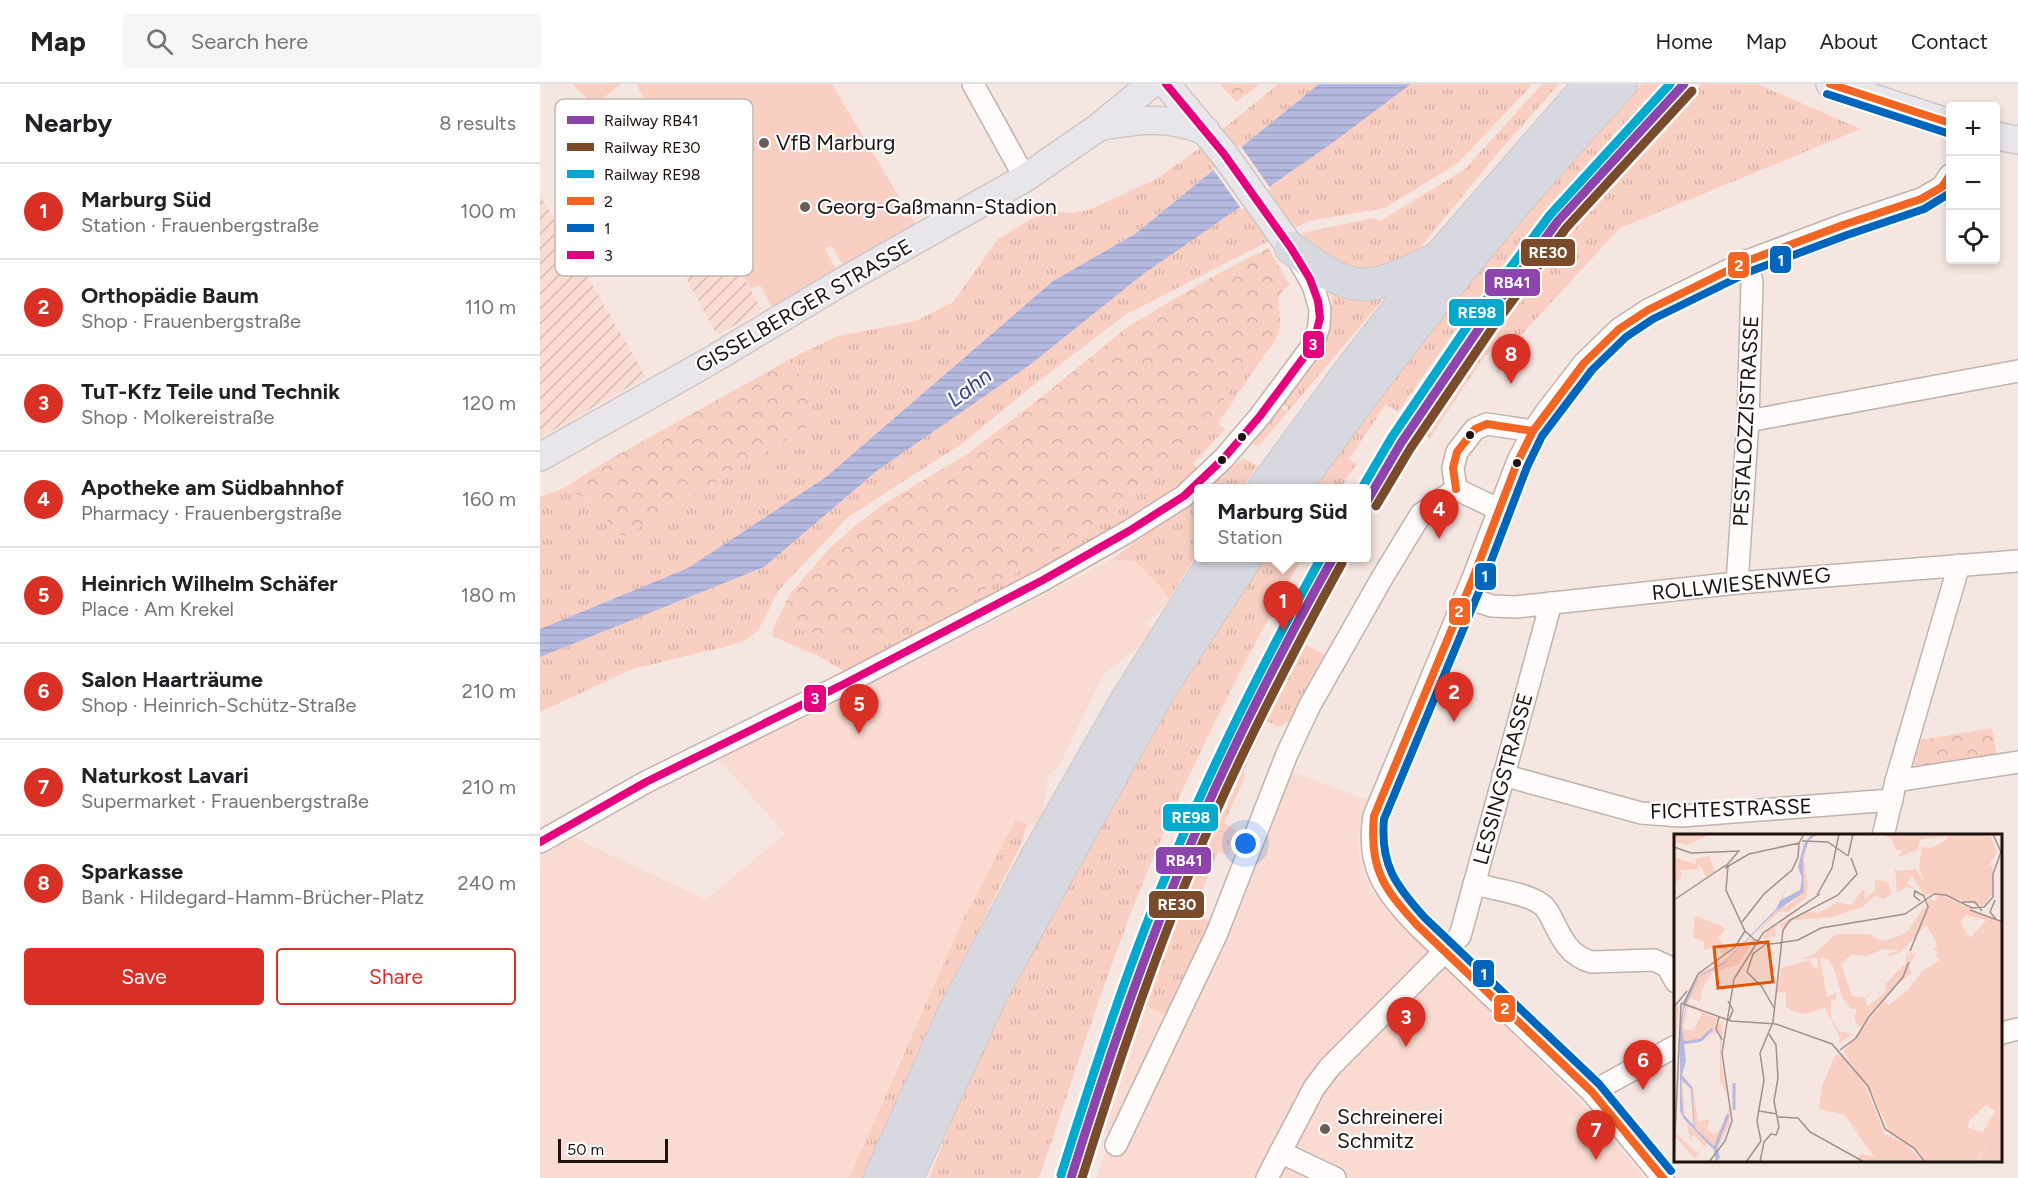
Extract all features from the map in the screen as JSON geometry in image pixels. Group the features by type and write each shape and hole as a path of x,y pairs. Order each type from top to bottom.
{"highway":[{"path":"1268,484 1355,364 1440,256 1590,84"},
{"path":"1299,484 1354,405 1476,249 1621,84"},
{"path":"1291,248 1315,274 1362,285 1401,276 1440,256"},
{"path":"880,1178 954,1012 1034,862 1126,701 1213,562"},
{"path":"907,1178 993,991 1159,691 1243,562"}],"main road":[{"name":"GISSELBERGER STRASSE","path":"540,457 710,361 844,280 1025,178 1099,127 1151,84"},
{"path":"1166,84 1206,131 1291,248"},
{"path":"1830,84 1946,122"},
{"path":"1099,127 1155,119 1181,122 1206,131"},
{"path":"2000,137 2018,140"}],"street":[{"path":"973,84 1025,178"},
{"path":"1663,1178 1592,1092 1417,925 1386,889 1375,861 1371,843 1372,829 1380,801 1465,597 1517,462 1533,431 1584,363 1619,329 1648,310 1747,261 1842,225 1921,199 1942,187 1946,181"},
{"name":"PESTALOZZISTRASSE","path":"1737,583 1748,421 1752,282 1747,261"},
{"path":"1197,484 1224,458 1279,394 1313,345 1320,318 1315,274"},
{"path":"1748,421 2018,371"},
{"path":"1455,484 1453,468 1457,452 1470,434 1479,427 1487,424 1533,431"},
{"path":"1455,484 1498,508"},
{"path":"1116,1145 1217,933 1287,754 1310,705 1421,514 1455,484"},
{"path":"540,842 646,782 837,687 1043,580 1129,531 1184,496 1194,486"},
{"name":"ROLLWIESENWEG","path":"1465,597 1492,606 1516,607 1737,583 2018,561"},
{"path":"1883,834 1959,565"},
{"name":"LESSINGSTRASSE","path":"1267,1178 1314,1088 1329,1068 1460,936 1551,603"},
{"name":"FICHTESTRASSE","path":"1503,775 1641,813 1681,816 1894,790 2018,762"},
{"path":"1474,884 1533,899 1542,904 1572,952 1582,959 1592,962 1654,960 1667,966 1674,978"},
{"path":"2003,1033 2018,1029"},
{"path":"1592,1092 1674,1047"},
{"path":"1280,1152 1335,1178"}],"shaded area":[{"path":"540,195 555,221 555,276 587,276 646,377 540,438"},
{"path":"685,276 743,276 762,310 717,335"},
{"path":"1111,560 1133,561 1153,578 1169,599 1161,611 1145,622 1156,633 1103,675 1059,766 1048,776 1041,822 1027,825 1016,819 904,1051 849,1178 540,1178 540,858 573,837 706,900 785,834 717,757 823,708"},
{"path":"1275,765 1369,801 1358,833 1362,868 1371,889 1385,906 1580,1101 1644,1178 1097,1178 1111,1135 1094,1129 1136,1008 1142,1004 1171,1016 1209,921 1213,923 1238,859 1228,855 1239,831 1247,834"}],"green space":[{"path":"572,84 621,84 602,99 588,99"},
{"name":"VfB Marburg","path":"636,84 832,84 917,227 844,267 832,246 825,249 837,272 772,308 760,285 751,289 744,276 753,276 753,99 644,99"},
{"path":"1219,84 1260,84 1237,102"},
{"path":"1278,84 1319,84 1135,234 1053,281 826,477 688,568 540,629 540,497 564,488 588,499 624,536 815,423 794,357 838,336 916,321 953,302 998,239 1045,211 1071,213 1089,210 1158,178 1196,151"},
{"path":"1411,84 1533,84 1458,163 1385,208 1309,221 1125,315 963,443 848,517 779,590 758,631 749,638 733,645 632,669 540,712 540,657 764,567 878,470 1031,364 1142,275 1331,144"},
{"path":"1542,84 1559,84 1496,155 1420,248 1404,263 1355,275 1317,254 1302,233 1373,218 1380,221 1464,170"},
{"path":"1642,84 1666,84 1547,212 1467,314 1398,412 1386,404 1349,459 1357,464 1343,484 1314,484 1436,325 1519,222"},
{"path":"1701,84 1757,84 1861,129 1620,228 1500,358 1492,349 1481,361 1430,438 1417,427 1488,324 1526,274 1582,208"},
{"path":"1268,248 1290,285 1284,289 1279,298 1280,327 1274,342 1258,364 1251,363 1207,422 1114,514 1044,558 908,630 850,645 789,626 774,626 790,594 829,549 857,524 887,502 969,453 1126,328 1208,279"},
{"path":"1331,291 1390,291 1259,446 1251,443 1280,408 1286,411 1288,407 1283,404 1319,352 1330,323"},
{"path":"794,357 815,423 623,537 588,499 564,488 605,462"},
{"path":"1251,363 1258,364 1219,422 1219,425 1225,429 1193,464 1199,469 1179,488 1070,558 846,672 818,656 772,636 774,626 789,626 850,645 878,636 1044,558 1114,514 1207,422"},
{"path":"1243,458 1258,466 1245,484 1213,484"},
{"path":"1194,499 1194,559 1169,599 1153,578 1134,561 1111,560"},
{"path":"1260,562 1300,562 1228,695 1162,837 1112,964 1039,1178 929,1178 974,1064 1080,860 1181,686"},
{"path":"1303,644 1328,656 1290,721 1278,727 1267,721 1224,823 1239,831 1228,855 1218,852 1193,914 1209,921 1171,1017 1142,1004 1138,1005 1094,1129 1138,989 1189,858 1193,860 1246,745"},
{"path":"1992,728 1997,756 1917,768 1914,764 1921,740"},
{"path":"1016,819 1027,825 1022,842 863,1178 849,1178 961,924"}],"water":[{"name":"Lahn","path":"1319,84 1411,84 1331,144 1142,275 1031,364 878,470 764,567 540,657 540,629 688,568 826,477 1053,281 1135,234"}],"pier":[{"path":"1240,145 1271,189 1242,210 1212,168"}],"rail line":[{"name":"RE98","path":"1364,484 1392,437 1475,315 1550,215 1670,84"},
{"name":"RB41","path":"1371,494 1401,443 1484,321 1558,221 1684,84"},
{"name":"RE30","path":"1376,506 1410,449 1493,327 1566,228 1692,91"},
{"name":"RE98","path":"1061,1175 1128,973 1175,854 1244,704 1319,562"},
{"name":"RB41","path":"1071,1178 1123,1018 1184,860 1254,707 1331,562"},
{"name":"RE30","path":"1082,1178 1134,1020 1193,865 1263,712 1342,563"}],"transit line":[{"name":"3","path":"1166,84 1224,154 1291,248 1310,279 1318,301 1320,318 1313,345 1260,416 1224,458 1197,484"},
{"name":"2","path":"1830,84 1946,122"},
{"name":"1","path":"1827,94 1946,133"},
{"name":"2","path":"1663,1178 1592,1092 1417,925 1395,900 1376,864 1374,816 1473,578 1517,463 1533,431 1584,363 1619,329 1648,310 1747,261 1921,199 1942,187 1946,181"},
{"name":"1","path":"1671,1171 1599,1084 1425,918 1405,895 1387,861 1384,849 1384,819 1483,582 1527,467 1542,436 1592,370 1626,337 1653,319 1751,271 1924,209 1946,195"},
{"name":"2","path":"1456,489 1453,468 1457,452 1475,429 1487,424 1533,431"},
{"name":"3","path":"540,842 646,782 846,683 1043,580 1129,531 1184,496 1194,486"}],"place":[{"name":"VfB Marburg","path":"764,143"},
{"name":"Georg-Gaßmann-Stadion","path":"805,207"},
{"name":"Sparkasse","path":"1511,384"},
{"name":"Apotheke am Südbahnhof","path":"1439,539"},
{"name":"Marburg Süd","path":"1283,631"},
{"name":"Orthopädie Baum","path":"1454,722"},
{"name":"Heinrich Wilhelm Schäfer","path":"859,734"},
{"name":"TuT-Kfz Teile und Technik","path":"1406,1047"},
{"name":"Salon Haarträume","path":"1643,1090"},
{"name":"Schreinerei Schmitz","path":"1325,1129"},
{"name":"Naturkost Lavari","path":"1596,1160"}]}
